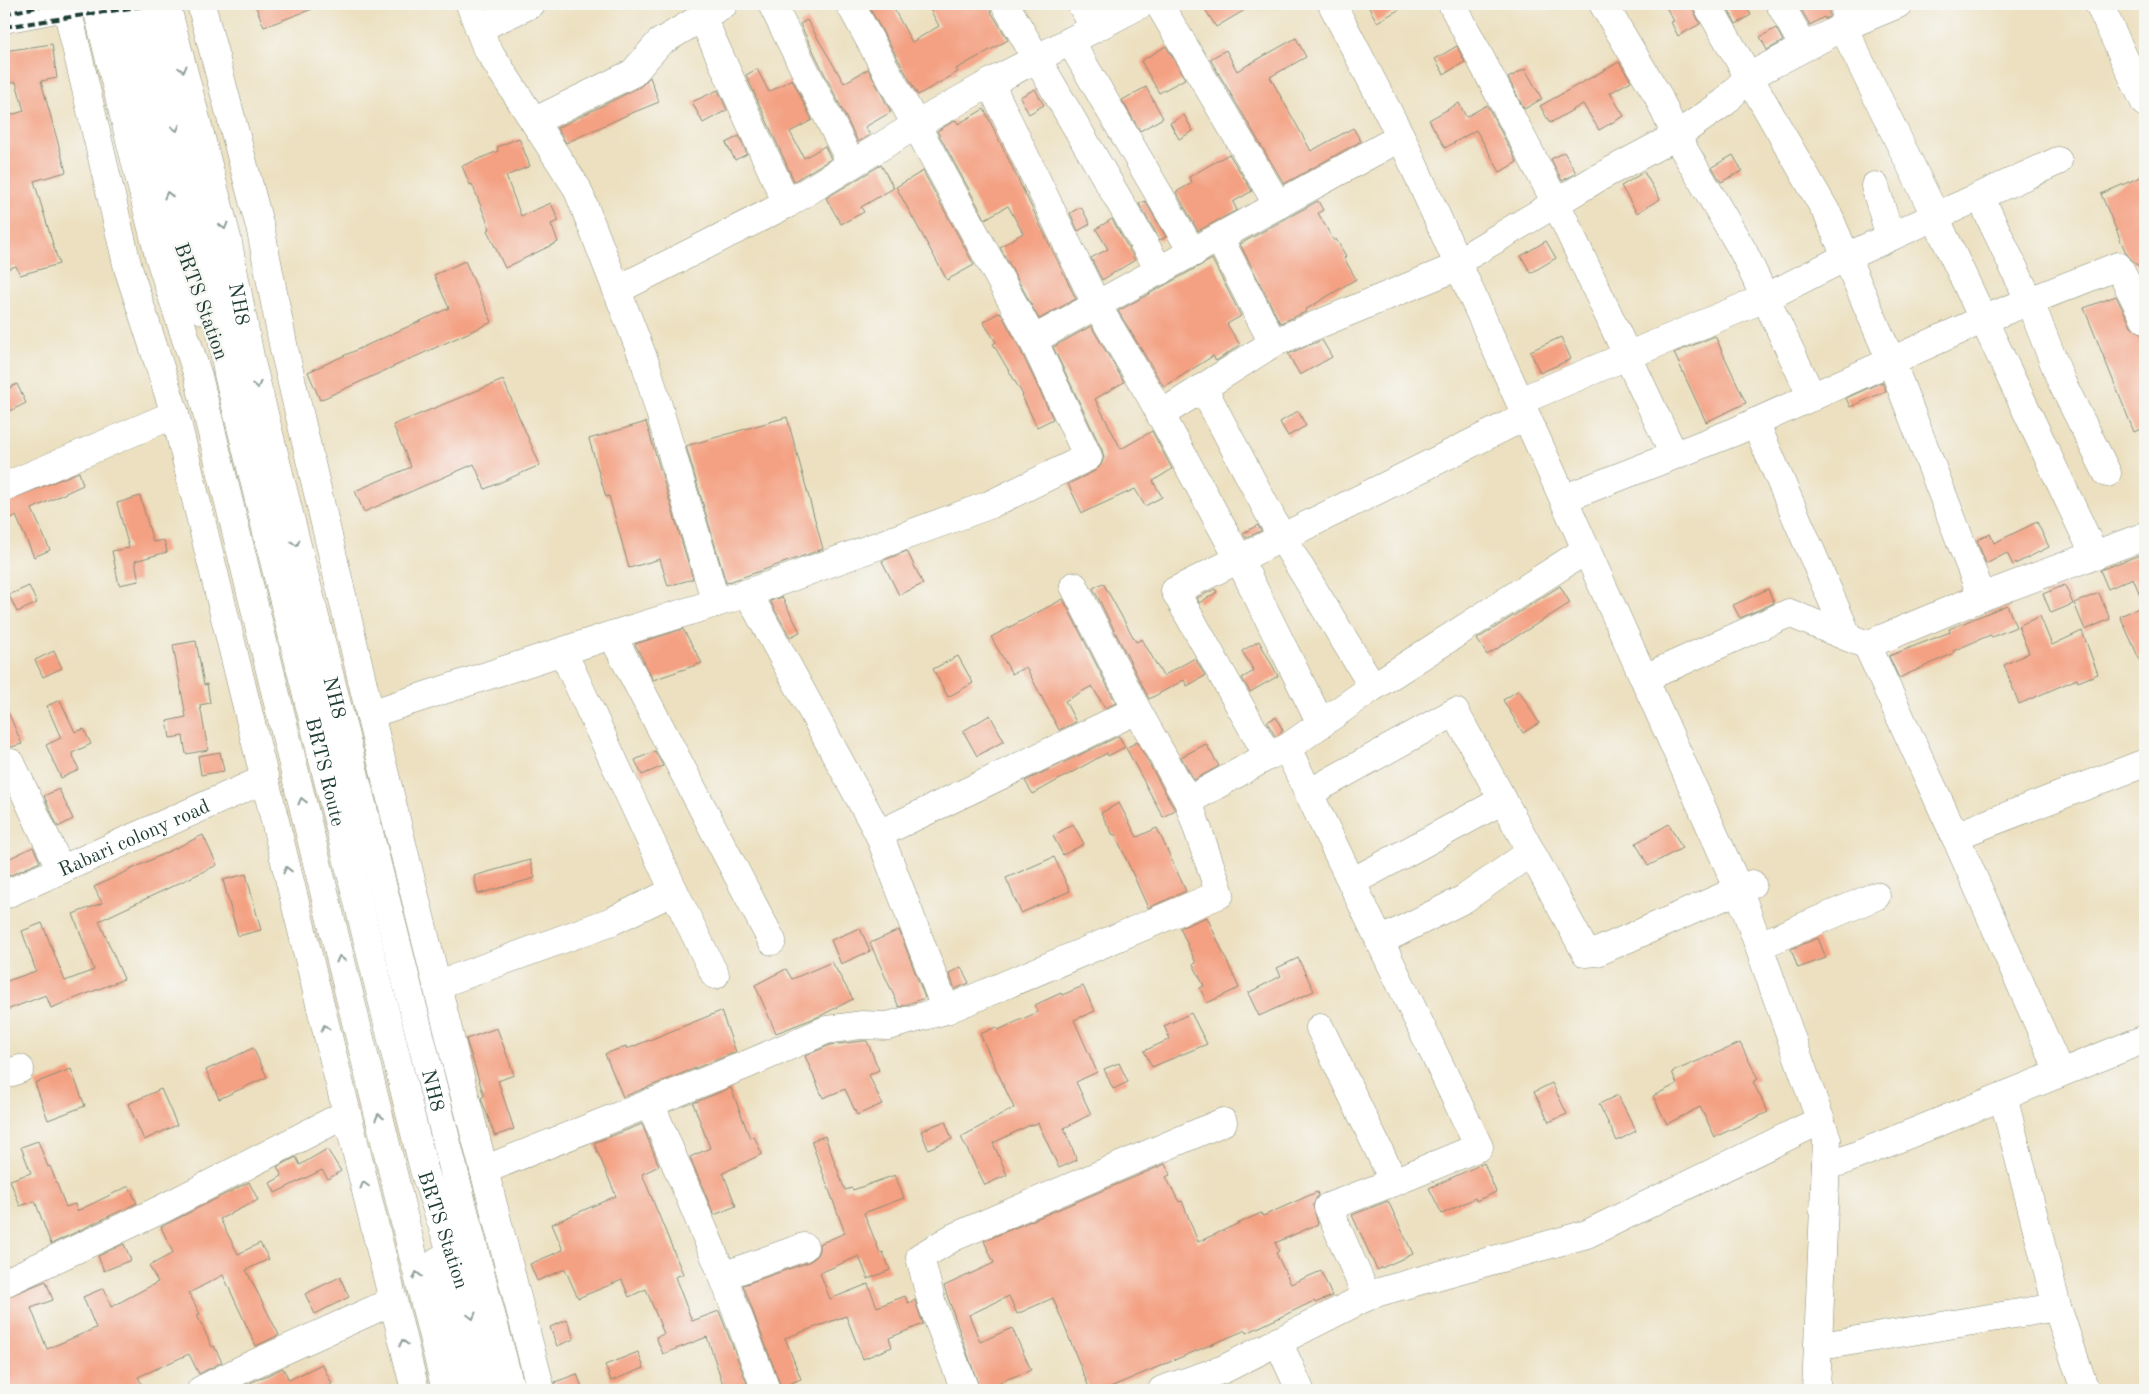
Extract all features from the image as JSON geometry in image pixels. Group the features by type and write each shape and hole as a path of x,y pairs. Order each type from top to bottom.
{"street":[{"path":"4,5 10,4"},
{"path":"96,4 131,25"},
{"path":"119,4 131,25 159,256 198,376 446,1390"},
{"name":"NH8","path":"166,4 227,238 256,382 461,1202 511,1390"},
{"path":"201,4 261,231 284,349 370,714 437,985 541,1390"},
{"path":"531,4 475,16 486,47 536,121 577,188 646,365 716,603"},
{"path":"536,121 633,73 659,43 724,4"},
{"path":"772,4 851,163"},
{"path":"370,714 748,593 989,505 1088,457 1033,340 850,4"},
{"path":"1005,4 1160,271"},
{"path":"1081,4 1095,28"},
{"path":"617,290 787,204 851,163 990,83 1140,4"},
{"path":"1159,4 1278,205"},
{"path":"1347,4 1425,151 1465,260"},
{"path":"1347,4 1401,138 1465,260 1530,405 1586,550 1772,940 1841,1139 1833,1163 1816,1390"},
{"path":"1452,4 1556,203 1674,455"},
{"path":"1603,4 1657,94 1676,136 1743,251 1812,397"},
{"path":"1707,4 1828,215 1891,362 1982,598"},
{"path":"1780,4 1804,47"},
{"path":"1160,415 1273,344 1465,260 1596,179 1676,136 1725,102 1748,77 1804,47 1843,15 1898,4"},
{"path":"2099,4 2145,103"},
{"path":"4,19 72,5 128,268 174,414 415,1390"},
{"path":"1843,15 1935,215 1934,217 2095,556"},
{"path":"702,18 787,204"},
{"name":"BRTS Station","path":"131,25 207,248 228,374"},
{"path":"1070,41 1194,253"},
{"path":"990,83 1096,304 1160,415 1239,559 1321,724"},
{"path":"1033,340 1401,138"},
{"path":"1367,1297 1328,1207 1479,1147 1309,793 1278,752 1175,591 1282,538 1530,405 1627,356 1765,298 1846,257 2058,161"},
{"path":"1875,186 1890,237"},
{"path":"1980,196 2030,302 2062,383 2107,473"},
{"path":"1219,238 1273,344"},
{"path":"1578,493 1754,422 1982,320 2118,266 2142,307"},
{"name":"BRTS Route","path":"228,374 424,1170"},
{"path":"1203,388 1282,538 1373,687"},
{"path":"1530,405 1578,493 1658,672 1746,887 1827,1139 1833,1163 1833,1344 1831,1390"},
{"path":"4,487 174,414"},
{"path":"1754,422 1858,641 1956,836 2060,1073"},
{"path":"1658,672 1789,613 1858,641 1982,598 2145,536"},
{"path":"1188,801 1278,752 1373,687 1586,550"},
{"path":"484,1170 748,1064 826,1030 862,1025 888,1026 946,1010 1220,894 1188,801 1137,710 1074,586"},
{"path":"748,593 879,834 946,1010"},
{"path":"612,635 772,941"},
{"path":"563,652 674,892 715,975"},
{"path":"879,834 1137,710"},
{"path":"1309,793 1456,712 1586,953 1597,952 1746,887"},
{"path":"4,766 11,762 61,870"},
{"path":"1956,836 2145,763"},
{"name":"Rabari colony road","path":"4,895 265,779"},
{"path":"1352,882 1503,800"},
{"path":"1380,941 1464,899 1532,852"},
{"path":"437,985 612,921 674,892"},
{"path":"1772,940 1876,896"},
{"path":"1320,1028 1394,1182"},
{"path":"1833,1163 2145,1039"},
{"path":"2003,1096 2057,1307 2085,1390"},
{"path":"650,1103 723,1276 766,1390"},
{"path":"4,1283 162,1208 346,1114"},
{"path":"1162,1390 1224,1370 1367,1297 1587,1234 1821,1120"},
{"path":"965,1390 932,1304 920,1257 954,1237 1223,1122"},
{"name":"BRTS Station","path":"424,1170 447,1309 469,1390"},
{"name":"BRTS Station","path":"424,1170 470,1309 491,1390"},
{"path":"723,1276 804,1247"},
{"path":"218,1386 393,1301"},
{"path":"1833,1344 2057,1307"},
{"path":"1278,1341 1300,1390"}],"building":[{"path":"255,4 323,4 323,5 264,27"},
{"path":"879,4 891,4 912,42 939,26 927,4 989,4 991,12 1008,40 956,69 958,72 918,95 870,9"},
{"path":"1202,4 1255,4 1216,27"},
{"path":"1367,4 1409,4 1377,22"},
{"path":"1664,4 1691,4 1700,24 1678,36 1671,22 1674,21"},
{"path":"1725,4 1745,4 1751,15 1736,24"},
{"path":"1798,4 1829,4 1829,17 1825,19 1824,17 1810,25"},
{"path":"807,20 844,83 868,69 891,112 865,127 870,135 858,142 800,24"},
{"path":"1776,28 1783,41 1767,50 1760,37"},
{"path":"1296,38 1306,57 1270,77 1311,151 1353,128 1361,141 1284,184 1210,59 1226,50 1237,71"},
{"path":"52,44 57,78 41,81 66,172 34,181 59,264 20,275 16,266 4,270 4,117 24,111 16,82 4,84 4,51"},
{"path":"1166,46 1185,79 1159,93 1141,61"},
{"path":"1457,46 1465,62 1444,74 1435,59"},
{"path":"1619,62 1631,81 1610,93 1624,116 1599,130 1583,104 1550,123 1540,106"},
{"path":"757,69 769,92 792,79 812,120 790,132 804,158 825,146 831,159 794,181 746,75"},
{"path":"1525,69 1542,99 1524,109 1508,78"},
{"path":"650,77 659,102 566,143 557,128 640,87"},
{"path":"1146,87 1163,118 1140,131 1122,100"},
{"path":"1035,89 1044,105 1029,114 1020,97"},
{"path":"718,90 727,110 703,123 692,102"},
{"path":"1459,103 1466,117 1487,105 1517,162 1500,172 1476,130 1445,148 1429,120"},
{"path":"984,109 1076,299 1039,319 1000,247 1023,233 1008,206 985,219 937,131 956,120 958,124"},
{"path":"1184,115 1193,131 1179,139 1170,123"},
{"path":"739,136 747,154 735,160 726,143"},
{"path":"519,138 530,166 506,176 521,216 551,203 559,221 551,224 558,242 505,268 487,230 490,229 472,184 470,185 462,166 498,151 497,147"},
{"path":"1564,152 1576,173 1562,181 1551,159"},
{"path":"1229,154 1252,191 1233,202 1237,210 1198,231 1176,192 1192,183 1189,177"},
{"path":"1733,155 1742,171 1721,182 1712,167"},
{"path":"881,165 894,188 861,207 864,212 841,224 826,198"},
{"path":"923,171 974,265 947,280 896,187"},
{"path":"1644,172 1660,199 1637,213 1621,186"},
{"path":"2145,175 2145,269 2134,263 2126,253 2101,194"},
{"path":"1145,201 1166,237 1160,240 1139,204"},
{"path":"1318,201 1323,210 1318,213 1334,241 1336,239 1346,256 1344,258 1356,279 1305,310 1306,312 1280,323 1240,244"},
{"path":"1081,207 1090,224 1078,231 1070,213"},
{"path":"1112,219 1135,260 1102,280 1091,258 1108,249 1096,229"},
{"path":"1546,241 1556,258 1531,273 1521,256"},
{"path":"1212,259 1241,316 1227,324 1240,345 1216,361 1213,356 1164,387 1118,311"},
{"path":"465,261 492,322 320,400 308,372 449,308 434,275"},
{"path":"2116,296 2131,326 2141,333 2145,345 2145,427 2134,432 2084,308"},
{"path":"1000,312 1053,419 1037,427 1023,395 993,344 996,342 983,322"},
{"path":"1091,326 1124,382 1095,399 1121,449 1152,431 1172,469 1153,481 1162,497 1145,506 1135,489 1082,513 1068,484 1095,471 1101,465 1104,458 1102,450 1053,347"},
{"path":"1715,336 1746,403 1706,422 1674,353"},
{"path":"1561,337 1571,359 1540,373 1530,351"},
{"path":"1322,340 1332,357 1300,375 1288,354"},
{"path":"503,380 540,465 485,489 474,464 364,512 355,491 411,467 393,425"},
{"path":"1882,382 1886,391 1850,407 1846,398"},
{"path":"17,384 26,403 4,414 4,391"},
{"path":"1298,411 1306,426 1288,436 1280,422"},
{"path":"787,417 823,549 726,583 686,446"},
{"path":"646,422 693,579 668,586 660,559 629,568 609,496 606,497 589,439"},
{"path":"79,472 83,485 32,509 50,550 34,557 16,516 4,521 4,502"},
{"path":"140,496 153,542 164,540 167,552 135,561 139,581 119,585 112,551 129,548 117,503"},
{"path":"2037,522 2049,547 2013,565 2007,553 1986,564 1977,540 1990,534 1994,543"},
{"path":"1258,525 1261,531 1246,538 1243,533"},
{"path":"907,551 923,584 899,595 882,561"},
{"path":"2145,553 2145,607 2133,578 2108,589 2100,570"},
{"path":"1103,583 1136,642 1142,639 1163,676 1195,658 1205,676 1187,686 1184,680 1149,699 1093,588"},
{"path":"2065,585 2073,604 2051,613 2043,594"},
{"path":"29,586 37,603 17,612 9,595"},
{"path":"1560,586 1570,603 1487,655 1477,639"},
{"path":"1215,589 1217,592 1199,603 1197,598"},
{"path":"1768,589 1774,603 1740,618 1733,605"},
{"path":"2099,593 2110,619 2085,630 2074,603"},
{"path":"782,597 800,632 790,637 770,601"},
{"path":"1063,599 1116,703 1105,708 1092,686 1065,701 1076,722 1059,730 1026,667 1012,674 991,637"},
{"path":"2007,605 2016,627 1992,637 1990,635 1953,651 1954,653 1899,678 1889,656 1950,632 1949,629"},
{"path":"2139,608 2145,621 2145,672 2120,616"},
{"path":"2040,616 2052,645 2082,631 2098,674 2078,682 2077,679 2019,704 2004,665 2029,653 2018,626"},
{"path":"683,629 702,663 653,680 635,644"},
{"path":"196,641 204,685 207,684 210,703 200,705 208,750 186,754 183,736 170,738 167,721 186,717 173,645"},
{"path":"1259,641 1278,676 1250,692 1242,678 1254,671 1242,651"},
{"path":"54,651 62,668 43,677 35,660"},
{"path":"958,656 973,683 948,697 933,669"},
{"path":"1519,690 1539,723 1523,733 1503,700"},
{"path":"60,700 75,732 84,729 91,744 72,753 79,770 61,778 46,745 61,738 47,706"},
{"path":"4,703 22,744 4,749"},
{"path":"990,715 1004,741 977,756 963,731"},
{"path":"1276,717 1283,731 1275,736 1267,722"},
{"path":"1119,736 1125,747 1108,756 1107,753 1033,794 1025,781"},
{"path":"1137,742 1175,810 1163,817 1126,748"},
{"path":"1206,744 1219,766 1194,780 1181,757"},
{"path":"655,751 663,766 642,775 635,760"},
{"path":"220,752 224,771 201,775 198,756"},
{"path":"59,789 73,819 58,827 44,796"},
{"path":"1119,803 1137,837 1157,828 1186,891 1148,908 1115,834 1113,835 1101,813"},
{"path":"1073,824 1084,844 1063,855 1053,836"},
{"path":"1669,824 1682,848 1648,866 1636,843"},
{"path":"203,835 217,865 99,921 124,979 51,1008 46,995 4,1011 4,982 36,971 22,931 42,923 65,981 94,970 73,914 102,903 94,887"},
{"path":"33,847 40,862 4,878 4,861"},
{"path":"1054,857 1070,891 1021,913 1006,878"},
{"path":"530,860 535,878 478,894 474,876"},
{"path":"246,874 261,930 238,936 223,880"},
{"path":"1207,917 1239,988 1207,1003 1200,988 1204,986 1193,964 1196,963 1180,928"},
{"path":"860,928 870,951 841,964 831,940"},
{"path":"899,930 925,998 899,1007 870,943"},
{"path":"1818,938 1826,958 1798,968 1791,949"},
{"path":"1298,958 1314,991 1259,1016 1248,993 1281,976 1277,968"},
{"path":"832,962 853,999 820,1016 776,1033 755,985 786,969 792,979"},
{"path":"961,967 969,983 955,989 949,973"},
{"path":"1083,986 1095,1011 1074,1020 1097,1072 1076,1082 1091,1114 1064,1128 1077,1160 1059,1168 1038,1123 1032,1124 993,1143 1007,1175 985,1185 961,1137 1014,1108 980,1034 996,1027 998,1030 1038,1012 1035,1005 1061,993 1062,995"},
{"path":"721,1011 736,1052 623,1097 605,1054 626,1046 627,1049"},
{"path":"1191,1013 1207,1044 1152,1067 1144,1051 1170,1039 1164,1026"},
{"path":"497,1028 514,1075 498,1081 514,1129 495,1136 481,1098 484,1096 466,1039"},
{"path":"867,1041 879,1070 869,1075 882,1104 857,1115 845,1089 823,1098 805,1056 830,1045"},
{"path":"1740,1043 1758,1079 1753,1082 1768,1112 1715,1137 1700,1107 1667,1124 1653,1096 1677,1084 1672,1072"},
{"path":"253,1048 267,1077 219,1099 206,1070"},
{"path":"1119,1063 1128,1082 1113,1089 1104,1069"},
{"path":"71,1069 85,1106 48,1120 35,1083"},
{"path":"1552,1083 1567,1114 1549,1122 1534,1092"},
{"path":"731,1088 750,1138 754,1136 762,1154 723,1173 736,1206 714,1215 690,1157 710,1148 693,1103"},
{"path":"161,1089 177,1125 144,1140 128,1104"},
{"path":"1618,1095 1636,1131 1617,1141 1599,1104"},
{"path":"945,1121 952,1139 928,1149 921,1131"},
{"path":"642,1124 659,1166 642,1174 683,1274 675,1277 692,1321 719,1311 748,1386 735,1390 725,1390 707,1337 663,1354 656,1337 664,1334 646,1289 629,1297 622,1280 578,1298 565,1269 537,1281 530,1264 563,1250 552,1224 616,1196 594,1143"},
{"path":"825,1136 845,1190 852,1188 853,1190 895,1175 904,1198 864,1213 880,1253 883,1252 890,1270 868,1279 859,1256 820,1273 830,1299 868,1284 877,1307 905,1296 908,1303 915,1300 923,1324 889,1338 892,1347 863,1359 846,1316 785,1338 801,1379 781,1387 743,1285 809,1262 816,1257 819,1244 845,1233 811,1141"},
{"path":"38,1141 66,1207 75,1204 77,1211 129,1186 137,1203 51,1244 35,1201 20,1206 10,1180 31,1173 21,1147"},
{"path":"327,1149 341,1171 328,1179 322,1170 275,1193 270,1183 282,1176 277,1167 296,1157 300,1165"},
{"path":"1484,1163 1496,1192 1476,1201 1475,1198 1442,1214 1429,1188"},
{"path":"1165,1164 1170,1175 1166,1177 1179,1202 1182,1201 1198,1242 1261,1213 1263,1216 1317,1192 1318,1195 1313,1205 1318,1224 1275,1243 1279,1251 1276,1253 1291,1284 1321,1271 1332,1296 1315,1303 1314,1301 1247,1333 1246,1330 1103,1390 1090,1390 1053,1298 1017,1314 1009,1296 969,1315 980,1342 1012,1328 1031,1370 980,1390 944,1286 994,1263 984,1241"},
{"path":"249,1182 258,1200 220,1219 238,1254 260,1243 269,1259 246,1270 279,1335 256,1346 223,1275 189,1293 200,1314 197,1315 212,1347 214,1346 222,1362 199,1374 189,1354 138,1377 145,1390 4,1390 4,1298 46,1281 53,1300 31,1308 47,1349 96,1328 83,1297 104,1288 111,1307 158,1282 149,1266 173,1253 161,1227"},
{"path":"1388,1201 1413,1254 1377,1270 1352,1215"},
{"path":"124,1244 131,1260 104,1271 98,1256"},
{"path":"340,1277 349,1297 315,1314 305,1294"},
{"path":"567,1320 574,1339 557,1346 550,1327"},
{"path":"638,1352 644,1368 611,1381 605,1365"},
{"path":"322,1364 332,1384 320,1390 235,1390 283,1368 289,1380"},
{"path":"577,1374 583,1390 556,1390 555,1382"}],"railway":[{"path":"4,14 51,4"},
{"path":"4,27 157,4"}]}
